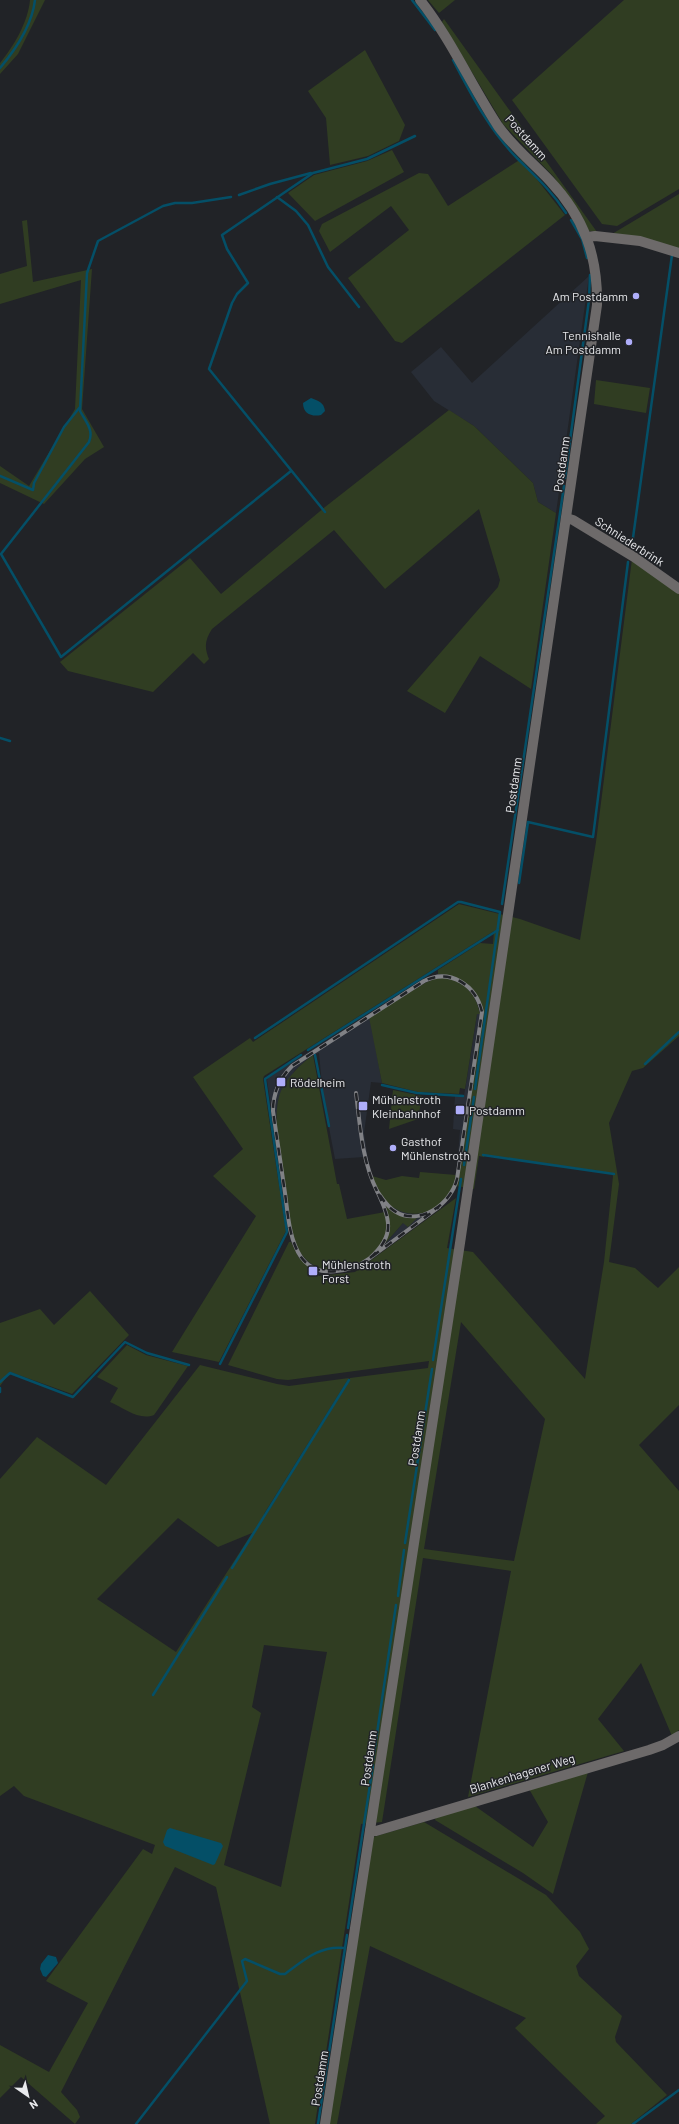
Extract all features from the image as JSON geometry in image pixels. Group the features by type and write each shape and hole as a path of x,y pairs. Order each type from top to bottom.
{"street":[{"name":"Postdamm","path":"325,2124 458,1250 597,304 596,268 588,237 560,193 518,150 499,128 478,95 448,40 420,0"},
{"path":"588,237 595,236 640,241 679,253"},
{"name":"Schniederbrink","path":"566,518 573,520 634,557 679,589"},
{"name":"Blankenhagener Weg","path":"370,1831 376,1831 649,1750 663,1745 679,1736"}],"shaded area":[{"path":"589,276 556,513 538,502 533,483 474,426 434,401 411,372 441,347 472,383"},
{"path":"438,974 458,978 469,984 479,997 483,1013 460,1169 457,1168 460,1130 453,1129 455,1096 464,1096 477,1014 480,1014 476,1000 470,991 462,984 450,978 429,980 370,1017 382,1083 371,1082 364,1133 369,1166 367,1166 364,1157 335,1159 323,1096 319,1053 313,1055 295,1070 278,1101 276,1124 294,1241 302,1256 321,1269 333,1270 352,1267 369,1257 382,1242 387,1226 386,1217 370,1177 372,1176 373,1181 413,1215 430,1210 442,1202 451,1190 456,1173 459,1173 455,1191 445,1204 360,1267 339,1272 321,1271 320,1274 307,1273 309,1267 299,1258 290,1236 267,1080 269,1077 422,980","holes":["386,1205 398,1215 418,1217 403,1223 384,1245 390,1227"]}],"green space":[{"path":"30,0 45,0 18,54 0,74 0,63 20,33 29,8"},
{"path":"428,0 455,0 439,13"},
{"path":"624,0 679,0 679,189 617,226 602,224 512,100"},
{"path":"444,19 597,232 589,231 554,177 503,124 442,22"},
{"path":"365,50 405,125 399,141 368,156 330,165 326,118 308,91"},
{"path":"392,150 404,172 315,221 288,193 314,175 367,161"},
{"path":"521,159 565,215 402,343 395,341 348,278 409,230 391,206 330,252 319,231 322,224 419,173 428,174 448,206"},
{"path":"679,194 679,249 612,234"},
{"path":"27,220 33,282 92,269 82,409 104,447 85,459 44,504 0,483 0,466 29,486 75,409 81,280 0,304 0,274 27,266 22,221"},
{"path":"596,380 650,388 646,413 594,404"},
{"path":"449,410 474,426 533,483 538,502 556,513 531,689 480,656 445,713 407,691 498,587 500,580 479,509 385,589 334,530 212,629 206,644 206,651 209,659 204,664 193,653 153,692 68,671 60,662 190,558 221,594 325,507"},
{"path":"632,559 679,592 679,1036 643,1068 632,1071 609,1123 619,1184 609,1262 635,1268 658,1288 679,1267 679,1405 639,1445 679,1491 679,1730 672,1736 641,1663 598,1719 624,1751 468,1797 511,1571 423,1558 382,1822 361,1824 315,2124 270,2124 216,1887 175,1867 61,2092 77,2110 80,2117 75,2124 21,2077 0,2098 0,2045 49,2072 88,2003 46,1981 143,1849 152,1854 155,1845 24,1796 14,1786 0,1796 0,1479 37,1437 106,1485 200,1365 289,1386 349,1378 264,1514 266,1515 350,1378 428,1368 429,1361 288,1380 277,1379 228,1365 289,1242 291,1242 299,1258 309,1267 307,1273 318,1274 319,1276 355,1272 456,1198 447,1248 473,1252 585,1379 604,1262 613,1176 612,1173 485,1155 484,1157 479,1156 474,1189 456,1186 483,1013 478,997 468,985 455,977 438,974 438,970 480,943 493,944 494,931 264,1076 263,1079 286,1231 219,1362 172,1352 256,1216 213,1176 243,1149 193,1077 250,1038 253,1042 459,904 520,919 580,940 596,842","holes":["461,1322 545,1419 514,1561 424,1549","178,1518 218,1547 252,1533 176,1652 97,1599","264,1645 327,1652 281,1887 224,1865 261,1713 252,1707"]},
{"path":"439,977 461,983 475,999 480,1014 477,1014 465,1089 460,1088 459,1094 418,1092 382,1083 369,1017 425,983"},
{"path":"313,1055 337,1184 339,1184 347,1219 385,1212 386,1230 380,1246 368,1259 352,1268 334,1270 317,1267 303,1256 293,1236 283,1182 277,1121 278,1104 281,1091 287,1080 295,1071"},
{"path":"393,1090 422,1096 418,1119 389,1129"},
{"path":"420,1172 456,1175 451,1192 442,1204 430,1211 416,1214 402,1212 390,1205 379,1193 372,1176 386,1180 402,1176 419,1178"},
{"path":"385,1204 398,1215 418,1217 408,1227 403,1223 382,1247 389,1231 388,1215"},
{"path":"90,1291 129,1335 72,1394 10,1372 0,1386 0,1323 40,1309 54,1325"},
{"path":"127,1345 146,1355 188,1366 154,1415 137,1415 110,1402 118,1388 97,1377"},
{"path":"588,1772 553,1894 523,1873 435,1820 436,1817 475,1806 533,1847 548,1822 529,1789"},
{"path":"424,1822 546,1895 580,1932 589,1949 576,1966 579,1976 622,2016 615,2037 616,2042 667,2095 631,2124 596,2124 605,2116 515,2028 526,2018 370,1946 337,2124 329,2124 373,1837"}],"water":[{"path":"311,398 320,402 323,406 325,411 321,415 311,415 306,412 303,407 303,403"},
{"path":"170,1828 221,1843 223,1846 215,1864 213,1865 165,1846 163,1842 167,1830"},
{"path":"48,1955 56,1957 58,1963 46,1977 43,1976 40,1969 41,1964"}],"waterway":[{"path":"0,68 12,53 27,27 31,18 35,0"},
{"path":"412,0 435,30"},
{"path":"453,60 489,124 507,147 549,191 566,213"},
{"path":"325,512 209,369 232,303 237,294 248,283 227,249 222,235 313,173 367,159 415,136"},
{"path":"239,195 270,184 311,173"},
{"path":"231,197 192,203 175,203 163,206 98,241 87,273 80,411 90,430 91,434 89,442 1,554 61,657 291,471"},
{"path":"277,197 296,211 308,225 328,267 359,307"},
{"path":"571,220 582,239 587,258"},
{"path":"632,545 672,255"},
{"path":"565,478 589,300 590,275"},
{"path":"0,476 33,490 34,483 64,427 80,407"},
{"path":"502,904 564,486"},
{"path":"519,883 528,822 593,837 628,562"},
{"path":"0,738 10,741"},
{"path":"255,1038 458,902 461,902 500,912 475,1089"},
{"path":"308,1050 498,930"},
{"path":"645,1064 679,1032"},
{"path":"220,1364 287,1232 265,1079 301,1055"},
{"path":"315,1055 329,1126"},
{"path":"382,1085 417,1093 463,1096"},
{"path":"464,1165 474,1097"},
{"path":"483,1155 614,1174"},
{"path":"433,1360 461,1179"},
{"path":"0,1382 10,1373 73,1397 125,1342 147,1353 189,1365"},
{"path":"405,1543 432,1369"},
{"path":"232,1568 349,1380"},
{"path":"398,1596 404,1550"},
{"path":"153,1695 227,1577"},
{"path":"373,1760 396,1605"},
{"path":"348,1928 373,1765"},
{"path":"318,2124 347,1935"},
{"path":"136,2124 247,1981 242,1961 245,1959 280,1974 285,1974 320,1951 345,1948"},
{"path":"633,2124 679,2090"}],"railway":[{"path":"370,1258 384,1242 388,1226 385,1210 377,1191 390,1208 396,1212 405,1216 415,1216 433,1210 441,1204 454,1188 457,1179 482,1012 479,1002 468,987 452,978 434,977 424,981 292,1066 280,1081 274,1098 273,1111 291,1235 301,1257 316,1269 325,1271 344,1270 362,1263 370,1258 439,1207"},
{"path":"356,1093 360,1130 365,1155 368,1168 377,1191"}],"place":[{"name":"Am Postdamm","path":"636,296"},
{"name":"Tennishalle Am Postdamm","path":"629,342"},
{"name":"Rödelheim","path":"281,1082"},
{"name":"Mühlenstroth Kleinbahnhof","path":"363,1106"},
{"name":"Postdamm","path":"460,1110"},
{"name":"Gasthof Mühlenstroth","path":"393,1148"},
{"name":"Mühlenstroth Forst","path":"313,1271"}]}
